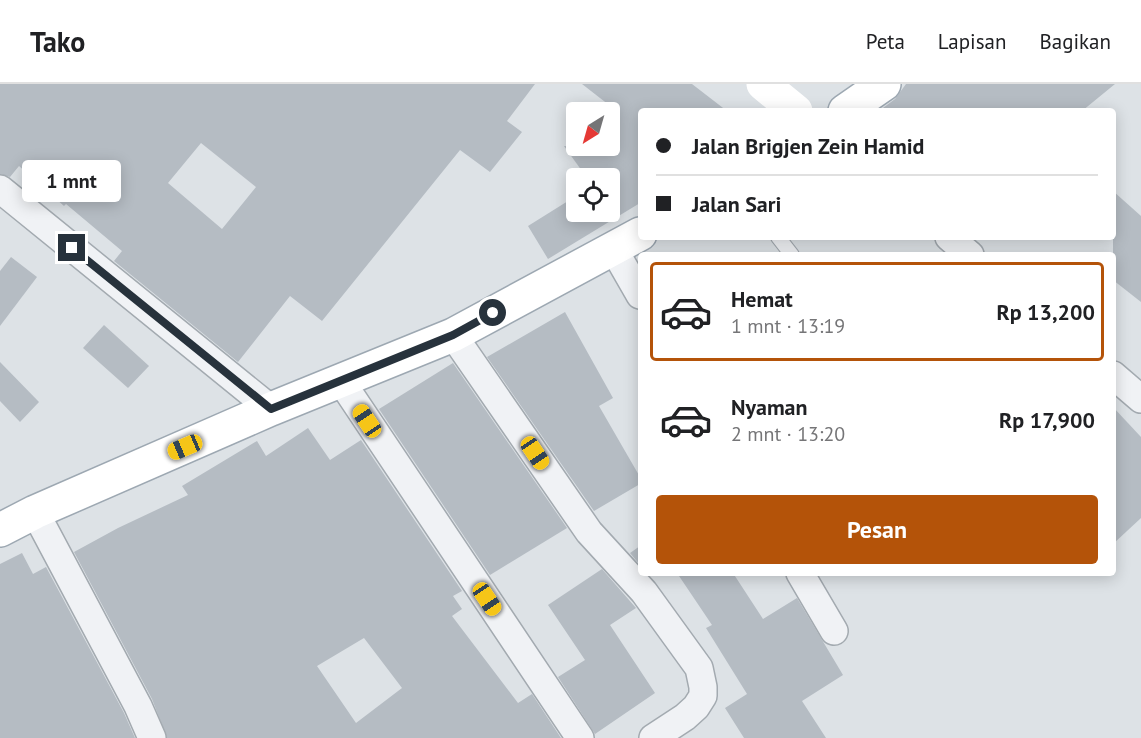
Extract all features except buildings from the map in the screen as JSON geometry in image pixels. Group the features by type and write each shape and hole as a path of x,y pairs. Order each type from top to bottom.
{"main road":[{"path":"763,84 792,108"},
{"path":"849,108 884,84"},
{"path":"0,530 35,512 271,409 453,335 627,241"}],"street":[{"path":"0,189 271,409"},
{"path":"952,240 966,252"},
{"path":"627,241 638,287"},
{"path":"453,335 589,532 644,592 699,668 704,687 703,696 696,707 653,738"},
{"path":"1116,378 1141,399"},
{"path":"341,381 580,738"},
{"path":"35,512 138,706 152,738"},
{"path":"802,576 834,631"}],"lane":[{"path":"780,240 790,252"}],"route":[{"path":"72,248 271,409 453,335 493,313"}]}
